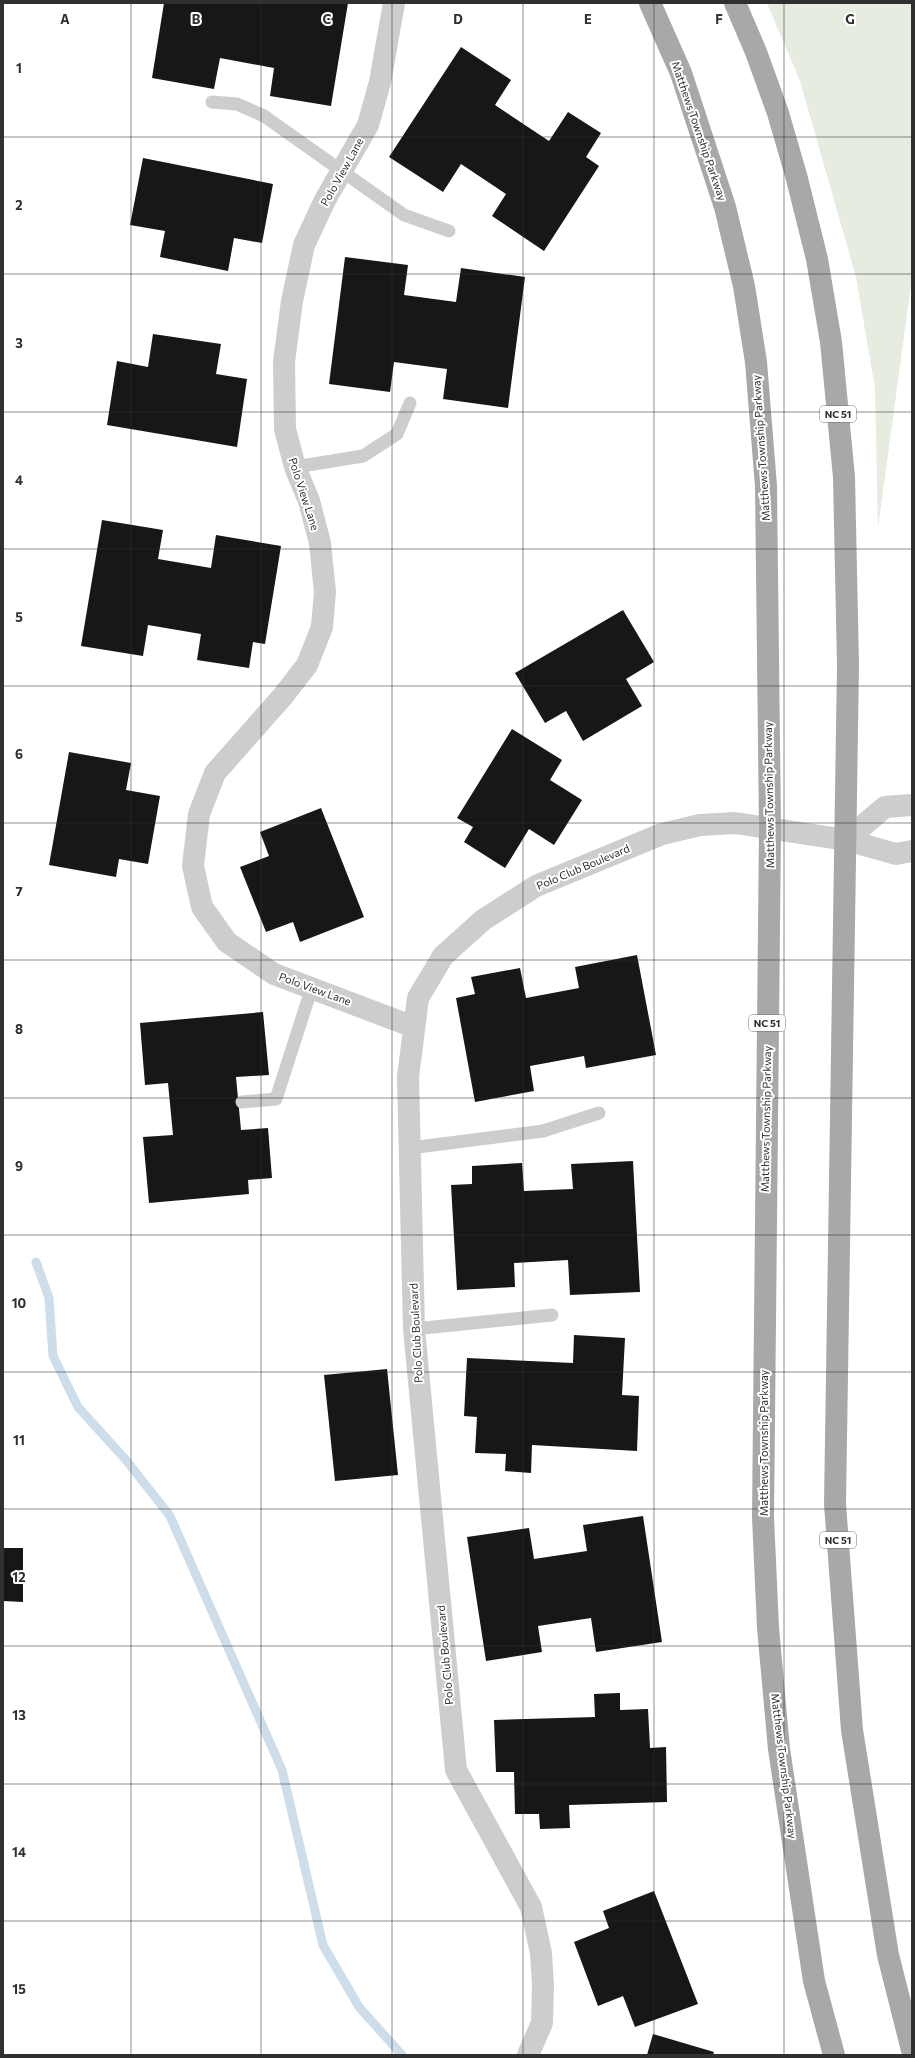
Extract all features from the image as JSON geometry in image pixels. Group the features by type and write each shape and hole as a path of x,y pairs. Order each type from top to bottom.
{"main road":[{"name":"Matthews Township Parkway","path":"650,3 681,73 725,207 744,286 756,362 766,486 770,828 763,1517 768,1628 779,1748 814,1981 834,2055"},
{"name":"NC 51","path":"735,3 771,92 796,175 817,260 831,342 844,477 848,665 835,1504 852,1730 888,1955 912,2050"}],"street":[{"name":"Polo View Lane","path":"394,3 380,82 368,125 325,200 304,245 292,301 284,362 285,429 295,467 309,501 320,543 325,592 322,627 307,665 283,696 214,773 199,814 193,866 202,906 227,942 274,974 312,987 414,1027"},
{"path":"846,840 885,807 912,804"},
{"name":"Polo Club Boulevard","path":"528,2055 542,2023 543,1985 541,1953 531,1908 456,1770 414,1329 408,1077 418,998 443,956 483,920 536,886 662,834 707,824 735,823 846,840 896,854 912,851"}],"lane":[{"path":"212,102 237,104 264,116 404,215 449,231"},
{"path":"295,467 363,456 397,434 410,403"},
{"path":"242,1102 276,1099 312,987"},
{"path":"410,1148 543,1130 599,1113"},
{"path":"414,1329 552,1315"}],"shaded area":[{"path":"767,3 912,3 912,277 878,528 875,388 856,277 800,81"}],"building":[{"path":"164,3 348,3 331,106 270,96 274,68 220,58 214,89 152,78"},
{"path":"461,47 511,80 495,105 549,141 568,112 601,133 586,157 599,166 544,251 492,216 506,194 461,164 443,192 389,157"},
{"path":"143,158 273,184 262,243 234,238 228,271 160,257 165,231 130,225"},
{"path":"345,257 408,265 404,295 456,302 461,268 525,277 508,408 443,399 447,369 394,362 390,392 329,384"},
{"path":"153,334 221,344 216,374 247,379 237,447 107,425 117,361 148,367"},
{"path":"102,520 163,530 158,559 211,568 216,535 281,546 265,644 253,642 249,668 197,660 201,634 148,625 143,656 81,646"},
{"path":"623,610 654,662 626,679 642,706 583,741 566,711 545,723 515,673"},
{"path":"512,729 562,760 550,780 582,800 554,845 529,829 505,868 464,842 473,827 457,818"},
{"path":"69,752 131,763 126,790 160,796 148,864 119,859 116,877 49,865"},
{"path":"321,808 364,917 300,942 293,922 266,932 240,867 269,856 260,832"},
{"path":"637,955 656,1055 586,1068 584,1056 530,1066 534,1091 475,1102 456,998 475,994 471,977 520,968 526,998 579,988 575,967"},
{"path":"263,1012 269,1075 236,1077 241,1130 268,1128 272,1178 248,1180 249,1194 149,1203 143,1137 173,1135 168,1083 145,1085 140,1023"},
{"path":"633,1161 640,1292 570,1295 568,1260 514,1263 515,1287 457,1290 451,1185 472,1184 472,1166 522,1163 524,1191 573,1189 571,1164"},
{"path":"574,1335 625,1338 622,1395 639,1396 637,1451 532,1445 531,1473 505,1471 506,1454 475,1453 477,1417 464,1416 467,1358 573,1363"},
{"path":"387,1369 398,1475 335,1481 324,1375"},
{"path":"643,1516 662,1642 596,1652 591,1618 538,1626 542,1652 486,1661 467,1537 529,1528 534,1559 587,1551 583,1525"},
{"path":"3,1548 23,1548 23,1602 3,1601"},
{"path":"620,1693 620,1710 648,1709 650,1748 666,1747 667,1802 569,1805 570,1828 540,1829 539,1814 515,1814 514,1772 496,1772 494,1720 595,1717 594,1694"},
{"path":"654,1891 698,2004 635,2027 623,1996 598,2006 574,1942 609,1928 603,1911"},
{"path":"653,2034 714,2052 713,2055 647,2055"}],"waterway":[{"path":"36,1262 49,1298 53,1356 78,1407 126,1460 170,1516 282,1770 323,1945 359,2007 402,2055"}]}
